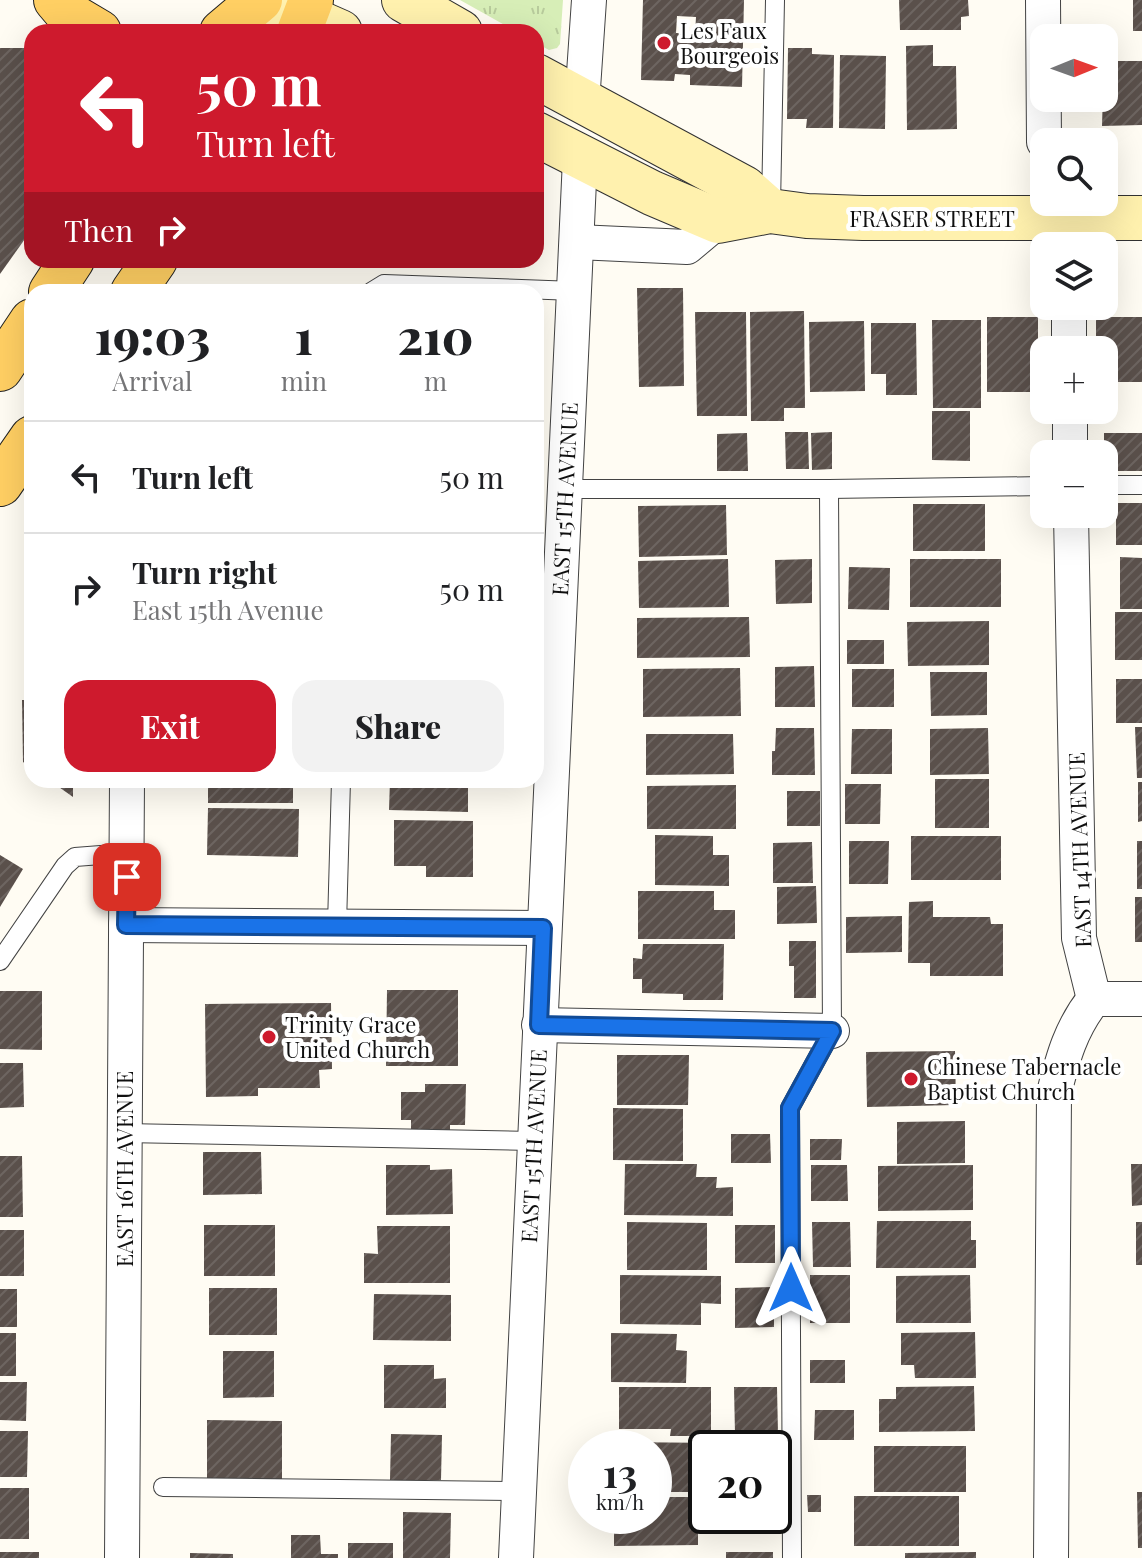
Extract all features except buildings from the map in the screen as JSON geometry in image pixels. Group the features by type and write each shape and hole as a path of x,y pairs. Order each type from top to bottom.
{"main road":[{"path":"56,0 67,13 86,24"},
{"path":"231,24 255,1"},
{"path":"0,369 24,333"},
{"path":"0,484 24,450"}],"street":[{"path":"404,0 446,24"},
{"path":"582,103 589,0"},
{"path":"1043,0 1044,128"},
{"path":"255,1 314,20"},
{"path":"544,81 744,188 770,211"},
{"path":"544,139 580,159 718,221 687,247 577,242"},
{"name":"EAST 15TH AVENUE","path":"516,1558 580,159"},
{"name":"FRASER STREET","path":"718,221 770,211 807,216 1060,222 1142,218"},
{"name":"EAST 14TH AVENUE","path":"1071,528 1079,938 1094,999"},
{"name":"EAST 16TH AVENUE","path":"122,1558 127,788"},
{"path":"126,925 543,928"},
{"path":"1051,1558 1054,1093 1070,1037 1080,1016 1094,999 1142,999"},
{"path":"539,1025 832,1031"}],"lane":[{"path":"770,211 775,0"},
{"path":"544,290 575,291"},
{"path":"1118,485 1142,485"},
{"path":"564,489 1030,486"},
{"path":"792,1558 790,1108 832,1031 829,489"},
{"path":"337,925 341,788"},
{"path":"0,961 65,866 75,857 127,853"},
{"path":"124,1133 533,1141"},
{"path":"163,1487 519,1491"}],"green space":[{"path":"460,0 563,0 560,44 557,48 549,50 544,47 544,24 503,24"}],"place":[{"name":"Les Faux Bourgeois","path":"664,43"},
{"name":"Trinity Grace United Church","path":"269,1037"},
{"name":"Chinese Tabernacle Baptist Church","path":"911,1079"}],"route":[{"path":"127,877 126,925 543,928 539,1025 832,1031 790,1108 791,1288"}]}
